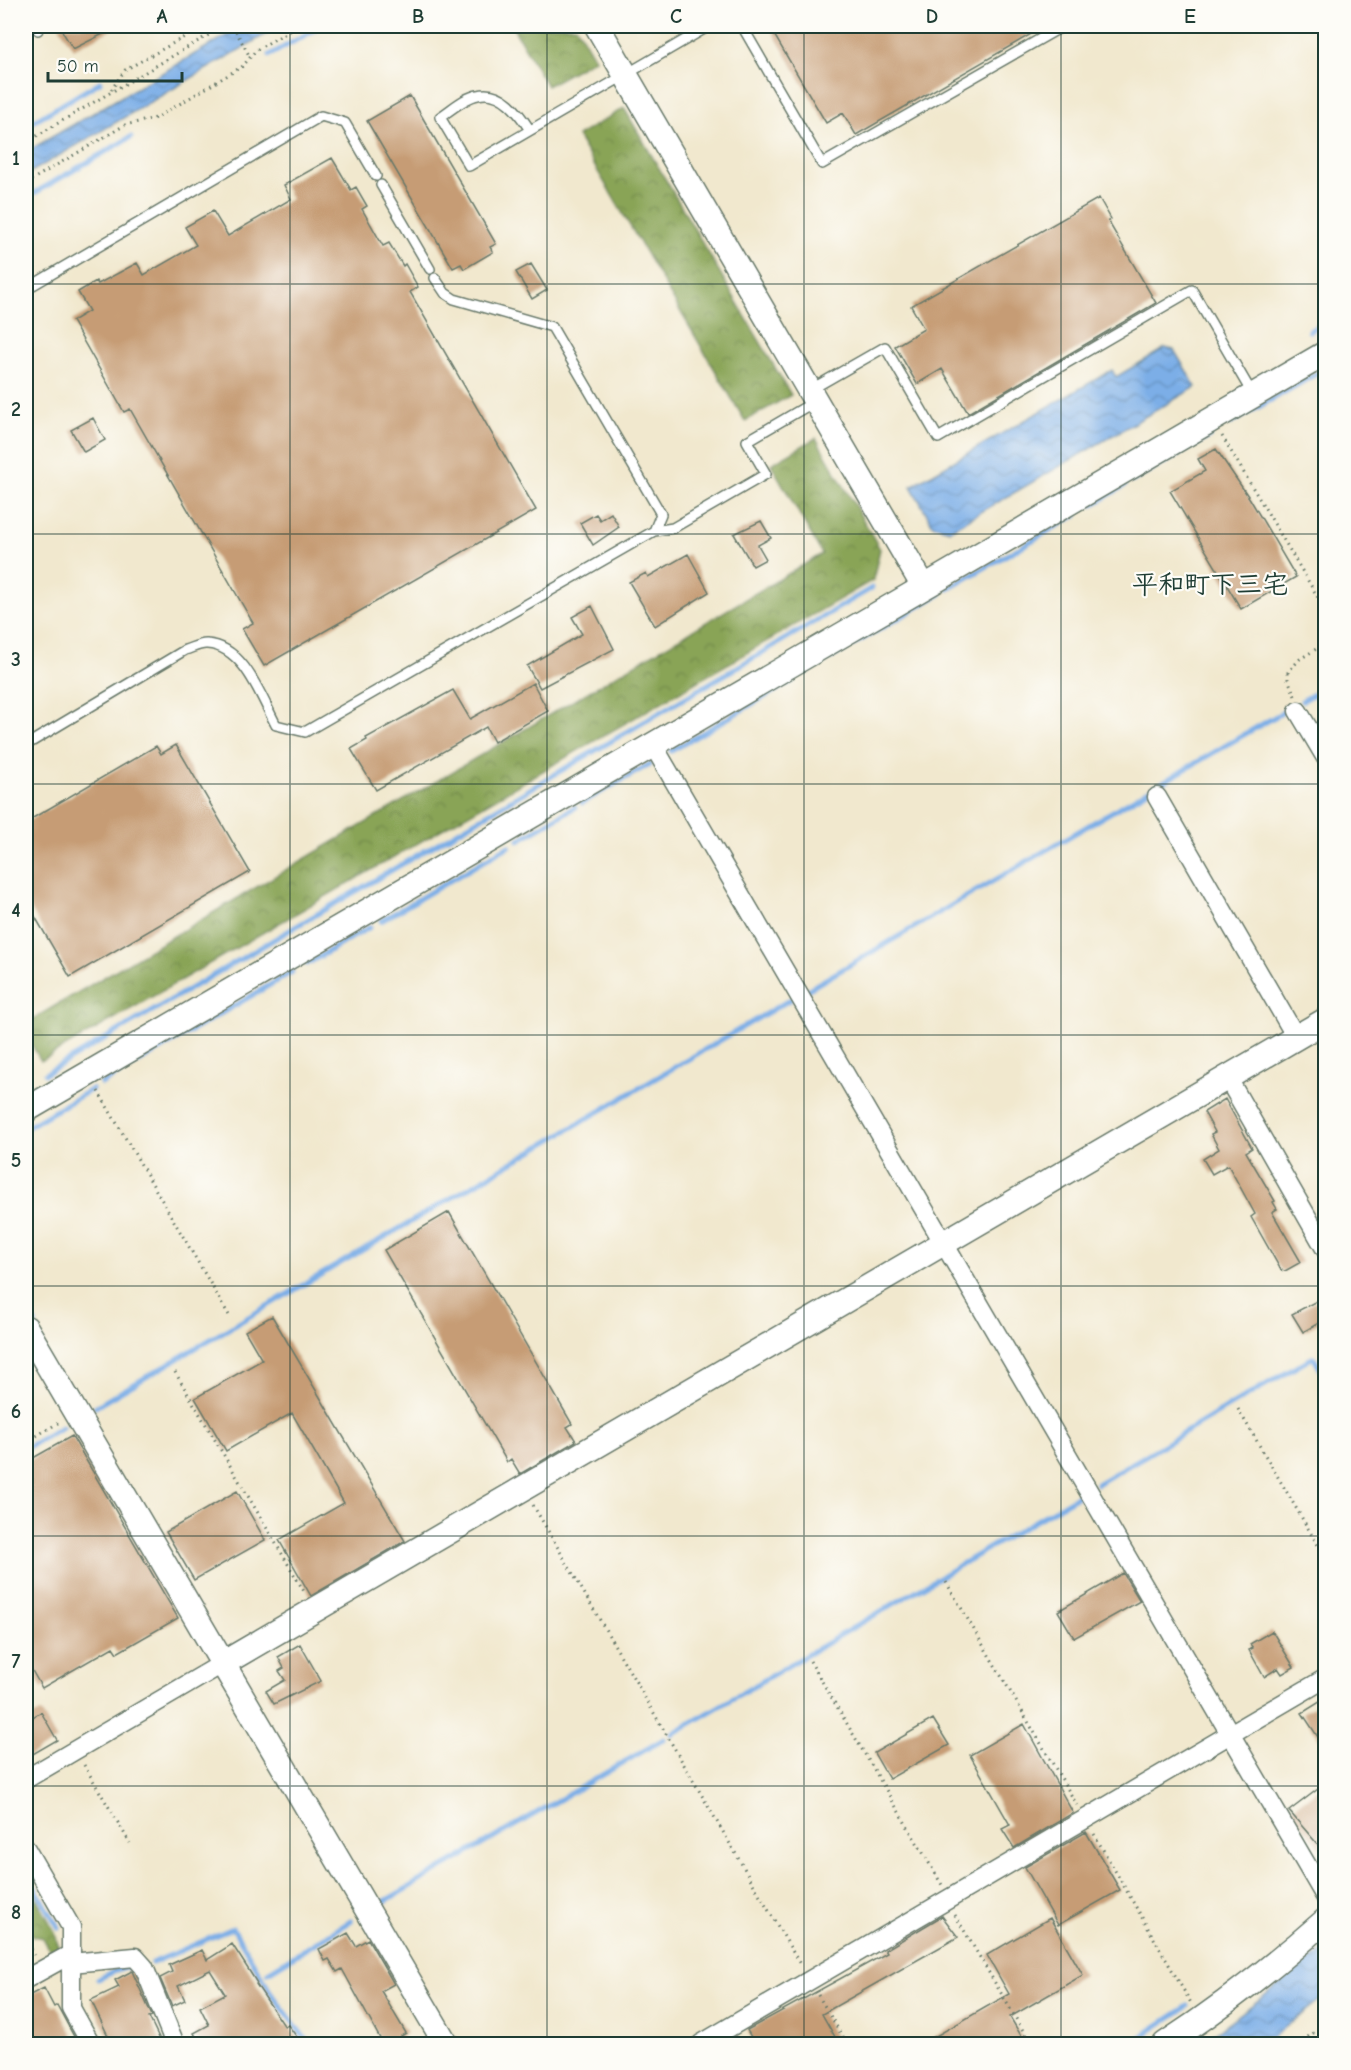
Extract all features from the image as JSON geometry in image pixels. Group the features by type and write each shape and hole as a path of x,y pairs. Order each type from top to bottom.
{"street":[{"path":"597,26 924,586"},
{"path":"26,1110 1326,353"},
{"path":"1298,711 1326,758"},
{"path":"653,745 1326,1898"},
{"path":"1157,797 1296,1037"},
{"path":"26,1779 1326,1020"},
{"path":"1227,1077 1326,1250"},
{"path":"26,1328 446,2044"},
{"path":"701,2044 1326,1678"},
{"path":"26,1849 71,1927 70,2008 91,2044"},
{"path":"1165,2044 1206,2018 1291,1951 1326,1920"},
{"path":"26,1979 71,1958 135,1958 144,1967 175,2044"}],"lane":[{"path":"530,130 520,114 510,104 494,96 477,95 440,117 469,166 709,26"},
{"path":"742,26 822,164 1063,26"},
{"path":"26,289 321,116 345,123 376,176"},
{"path":"381,185 430,268"},
{"path":"435,278 445,293 454,299 552,327 660,514 654,531"},
{"path":"26,745 185,650 206,643 227,648 243,665 276,725 305,732 654,531 673,528 766,474 747,441 885,347 938,438 1192,290 1253,395"}],"path":[{"path":"109,93 124,70 204,26"},
{"path":"26,142 224,26"},
{"path":"233,26 250,57"},
{"path":"26,183 125,125 156,118 243,66 256,50 298,26"},
{"path":"1212,419 1326,611"},
{"path":"1298,711 1300,707 1288,679 1288,672 1300,659 1326,643"},
{"path":"88,1074 230,1317"},
{"path":"175,1372 315,1610"},
{"path":"1238,1409 1326,1559"},
{"path":"26,1442 75,1413"},
{"path":"523,1488 847,2044"},
{"path":"946,1582 1191,2003 1206,2018"},
{"path":"810,1661 1031,2044"},
{"path":"75,1750 130,1843"},
{"path":"1298,2044 1326,2024"}],"green space":[{"path":"512,26 576,26 595,59 547,86"},
{"path":"624,108 791,395 745,421 577,136"},
{"path":"816,438 880,549 873,580 41,1061 26,1035 26,1023 822,554 771,464"},
{"path":"26,1880 55,1932 59,1951 53,1956 43,1938 33,1936 27,1929 29,1923 26,1917"}],"water":[{"path":"243,26 280,26 26,175 26,152"},
{"path":"1165,348 1174,350 1196,387 950,530 933,525 911,486 1112,370 1116,377"},
{"path":"1325,1949 1325,1996 1264,2044 1201,2044"}],"building":[{"path":"59,26 119,26 73,49"},
{"path":"769,26 1045,26 856,135 843,113 826,123"},
{"path":"410,96 496,244 490,247 493,252 464,269 461,264 453,268 367,121"},
{"path":"332,158 351,190 356,187 367,206 362,209 383,246 389,243 403,266 405,264 418,287 410,292 536,510 264,666 242,629 253,623 130,409 124,412 72,321 89,311 78,292 96,281 98,284 137,263 144,275 196,245 185,227 213,211 228,236 291,199 284,185"},
{"path":"1099,198 1111,219 1108,221 1156,303 968,413 942,369 917,384 895,346 924,329 911,306"},
{"path":"531,264 547,290 532,299 516,272"},
{"path":"93,418 105,440 84,452 71,430"},
{"path":"1216,449 1250,499 1296,577 1241,609 1170,491 1205,471 1198,459"},
{"path":"611,513 619,527 593,545 580,523 596,514 600,520"},
{"path":"761,521 771,538 758,545 766,559 753,566 734,534"},
{"path":"688,554 709,592 655,626 629,582 646,573 648,577"},
{"path":"592,606 614,649 540,688 527,666 582,634 572,617"},
{"path":"533,683 548,711 494,742 486,727 376,790 351,749 367,740 366,738 453,690 470,719"},
{"path":"176,745 250,872 70,977 26,901 26,822 156,746 161,754"},
{"path":"1225,1099 1252,1148 1246,1152 1275,1201 1273,1202 1277,1209 1272,1212 1301,1262 1285,1271 1281,1270 1251,1217 1255,1214 1228,1165 1212,1174 1203,1159 1219,1149 1211,1134 1215,1132 1204,1112"},
{"path":"449,1212 572,1424 567,1427 576,1441 520,1474 511,1459 507,1462 384,1250"},
{"path":"1326,1296 1326,1319 1303,1332 1292,1314"},
{"path":"272,1316 405,1541 311,1596 279,1540 344,1503 292,1413 226,1451 195,1398 262,1360 245,1331"},
{"path":"72,1436 178,1618 117,1653 113,1647 42,1688 26,1660 26,1462"},
{"path":"237,1491 265,1540 194,1580 166,1532"},
{"path":"1123,1573 1140,1601 1074,1638 1058,1611"},
{"path":"1272,1631 1294,1667 1282,1674 1278,1668 1264,1677 1249,1650 1253,1648 1250,1644"},
{"path":"300,1644 321,1681 274,1704 266,1691 285,1680 279,1671 284,1668 278,1657"},
{"path":"1326,1698 1326,1749 1302,1713"},
{"path":"41,1712 57,1740 26,1758 26,1721"},
{"path":"933,1719 949,1745 889,1779 874,1753"},
{"path":"1024,1724 1073,1813 1014,1848 1002,1829 1010,1825 970,1755"},
{"path":"1326,1783 1326,1854 1289,1811"},
{"path":"1086,1832 1120,1890 1058,1925 1025,1867"},
{"path":"942,1916 958,1937 822,2014 839,2044 755,2044 747,2030 887,1953 885,1950"},
{"path":"1050,1918 1083,1975 1010,2017 1026,2044 922,2044 1009,1994 987,1955"},
{"path":"348,1933 356,1946 368,1939 394,1984 381,1991 406,2033 401,2036 405,2044 383,2044 342,1969 337,1972 329,1959 325,1961 319,1949"},
{"path":"232,1944 285,2027 288,2025 302,2044 200,2044 194,2033 209,2025 200,2007 225,1994 210,1970 178,1986 185,2000 172,2006 160,1978 172,1972 169,1965 202,1950 207,1960"},
{"path":"132,1971 162,2044 112,2044 91,2000 119,1987 115,1980"},
{"path":"44,1988 54,2007 57,2005 78,2044 26,2044 26,1997"}],"waterway":[{"path":"270,55 321,26"},
{"path":"26,126 100,82"},
{"path":"26,198 131,137"},
{"path":"1309,331 1326,322"},
{"path":"1231,423 1326,368"},
{"path":"1132,481 1210,436"},
{"path":"1092,505 1125,485"},
{"path":"948,589 1076,515"},
{"path":"45,1074 872,588"},
{"path":"806,672 940,594"},
{"path":"671,751 792,681"},
{"path":"1302,701 1326,687"},
{"path":"1153,788 1295,705"},
{"path":"582,803 650,764"},
{"path":"807,990 1149,790"},
{"path":"519,840 575,807"},
{"path":"381,921 509,846"},
{"path":"307,964 370,927"},
{"path":"101,1084 292,972"},
{"path":"95,1407 791,999"},
{"path":"26,1128 92,1089"},
{"path":"26,1306 35,1323"},
{"path":"1097,1484 1313,1357 1326,1378"},
{"path":"26,1448 62,1427"},
{"path":"672,1734 1081,1494"},
{"path":"380,1904 664,1739"},
{"path":"27,1875 59,1928"},
{"path":"268,1972 351,1921"},
{"path":"152,1963 233,1928 270,1991 309,2044"},
{"path":"98,1979 124,1967 133,1967"},
{"path":"1130,2044 1188,2006"}],"district":[{"name":"平和町下三宅","path":"1210,585"}]}
